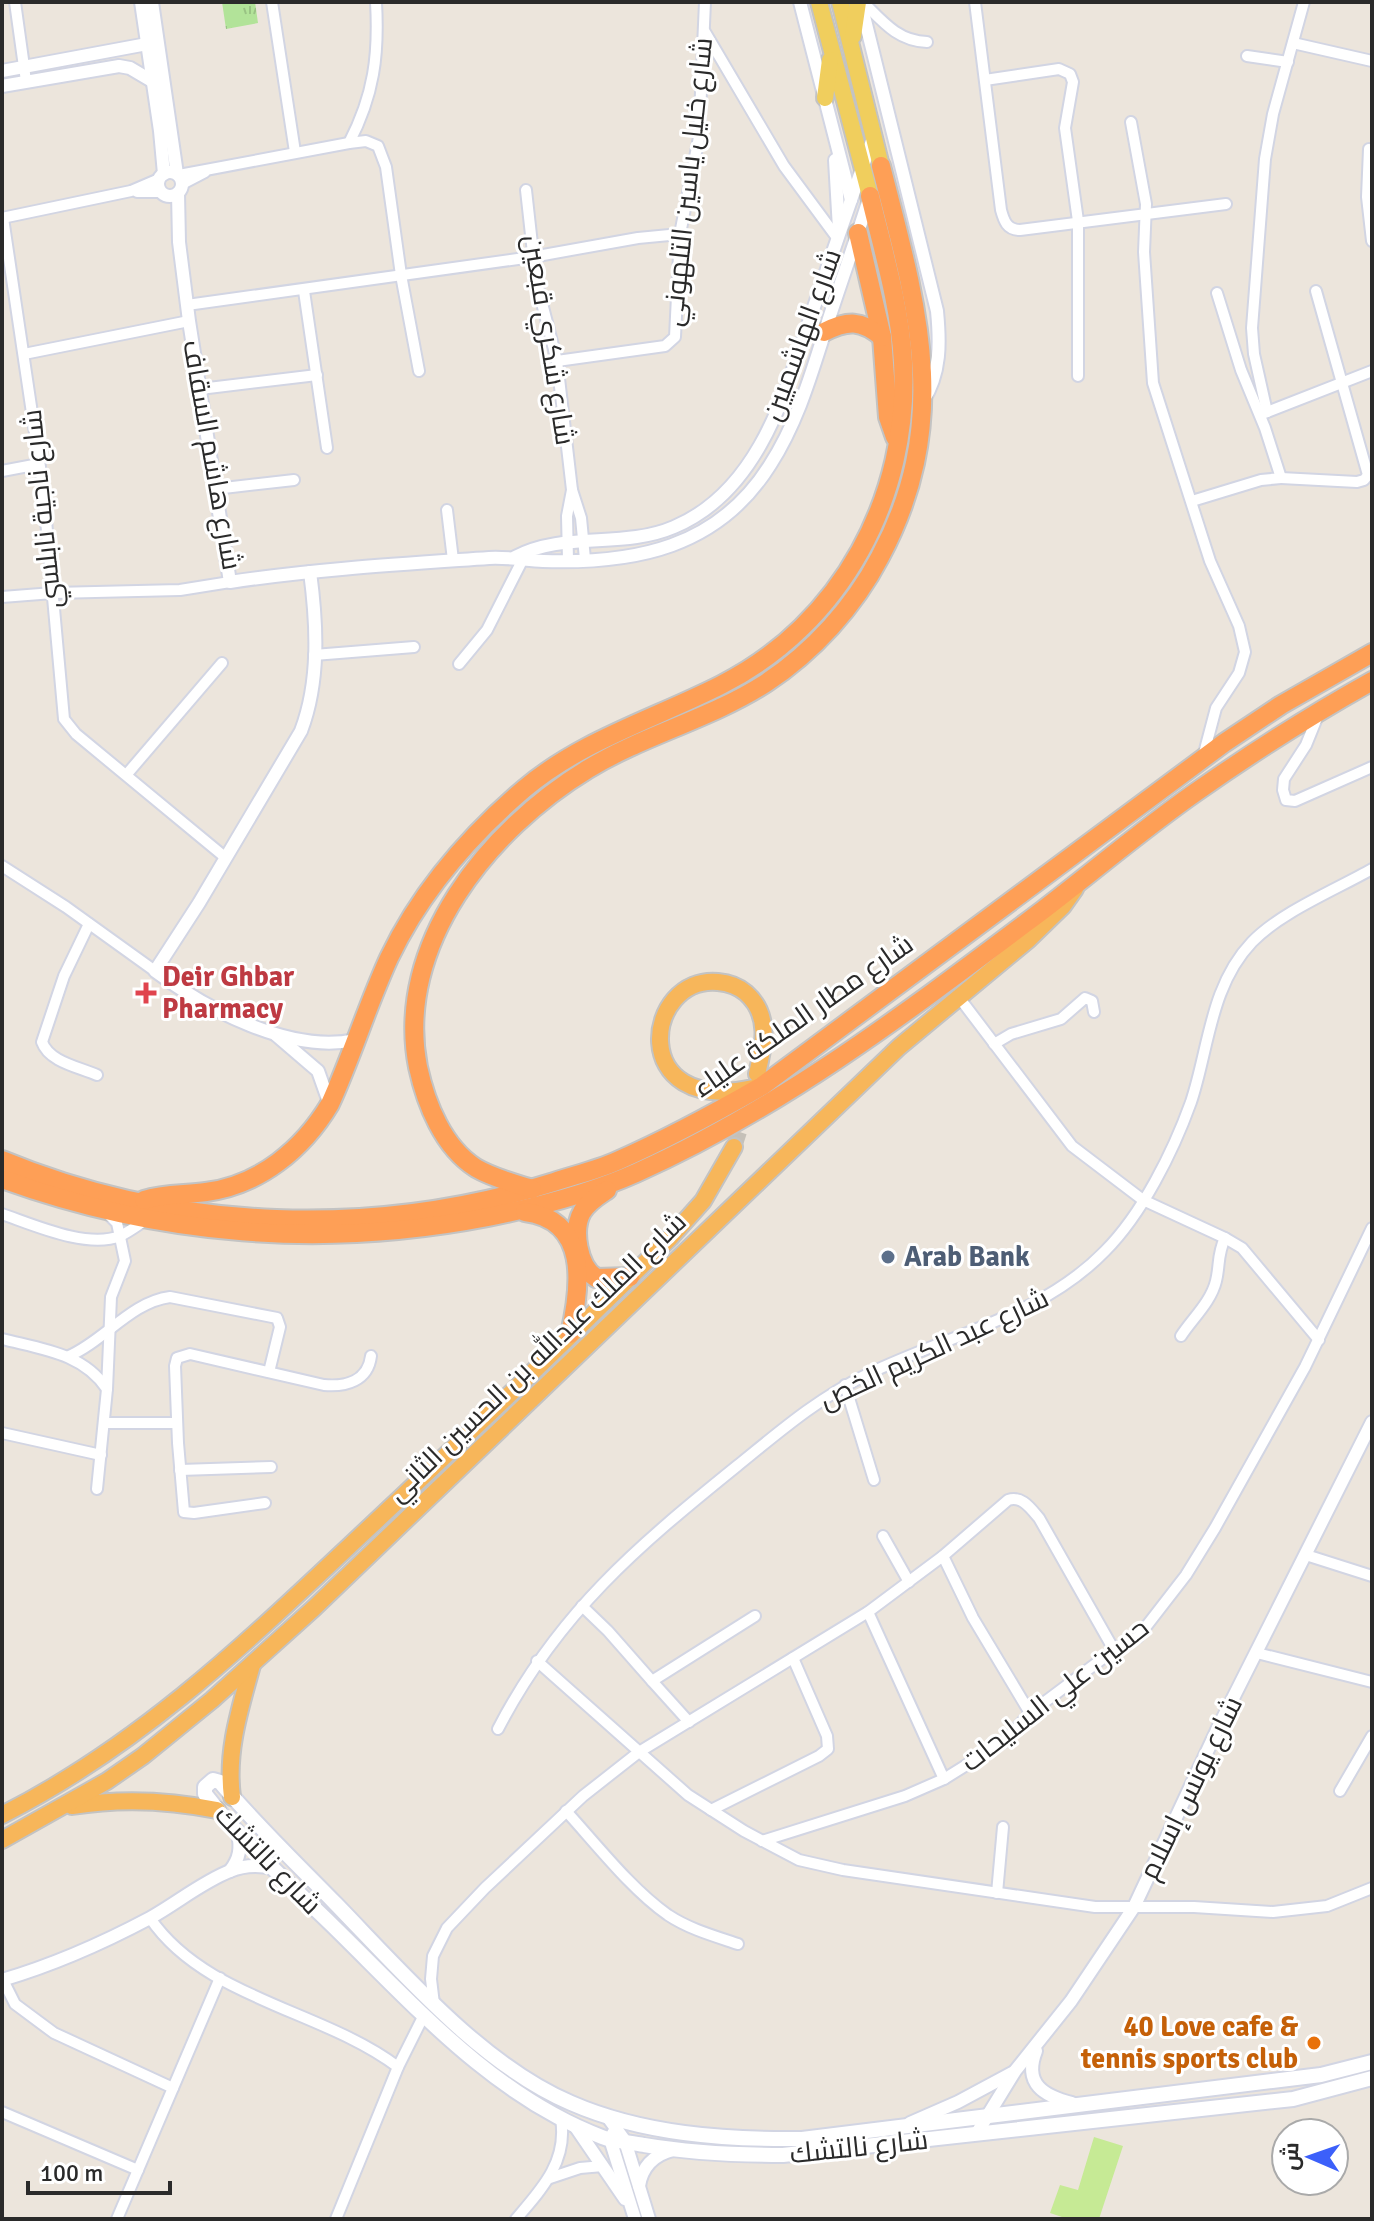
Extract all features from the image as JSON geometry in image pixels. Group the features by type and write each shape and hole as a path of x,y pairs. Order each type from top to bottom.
{"highway":[{"path":"532,1189 494,1177 467,1161 441,1130 425,1091 415,1044 416,1008 423,973 446,913 492,849 558,790 611,757 708,714 774,677 830,628 879,560 909,490 923,401 922,350 914,296 872,167"},
{"path":"139,1201 164,1194 208,1192 255,1176 298,1147 319,1123 330,1104 389,959 407,926 443,873 485,824 525,788 568,757 614,732 721,685 768,655 809,621 831,597 869,537 884,503 898,443 904,376 901,337 861,198"},
{"path":"845,235 882,337 888,417 898,443"},
{"path":"824,332 844,323 855,322 867,325 882,337"},
{"name":"شارع مطار الملكة علياء","path":"2,1160 72,1185 175,1209 231,1217 331,1220 438,1210 532,1189 614,1162 697,1124 1203,758 1281,705 1372,653"},
{"path":"768,655 774,677"},
{"name":"شارع مطار الملكة علياء","path":"2,1179 104,1210 148,1219 246,1233 338,1235 413,1230 518,1211 633,1175 733,1124 805,1081 889,1023 1193,794 1296,725 1372,681"},
{"name":"شارع الملك عبدالله بن الحسين الثاني","path":"2,1840 62,1808 143,1756 252,1665 809,1131 899,1047 1028,940 1063,906 1082,880"},
{"path":"710,981 736,986 752,999 763,1020 760,1080 737,1092 712,1092 687,1086 675,1076 663,1056 661,1032 668,1010 679,994 687,988 710,981"},
{"name":"شارع الملك عبدالله بن الحسين الثاني","path":"2,1815 70,1779 117,1748 192,1689 345,1551 695,1211 734,1147"},
{"path":"630,1277 604,1279 589,1273 582,1259 578,1230 581,1214 590,1202 633,1175"},
{"path":"518,1211 551,1218 567,1235 574,1256 578,1289 570,1334"},
{"path":"232,1797 230,1772 233,1739 252,1665"},
{"path":"62,1808 129,1800 174,1802 217,1810"}],"main road":[{"path":"819,2 831,50 872,167"},
{"path":"840,2 874,136 872,167 861,198"},
{"path":"851,46 860,2"},
{"path":"825,98 831,50"},
{"name":"شارع نالتشك","path":"621,2133 607,2116 570,2103 540,2086 429,2010 273,1868 217,1810 205,1794 207,1783 213,1780 220,1782 232,1797 429,2010 482,2067 526,2099 575,2126 621,2133 676,2150 724,2155 783,2155 1293,2099 1372,2078"},
{"name":"شارع نالتشك","path":"621,2133 672,2131 769,2140 802,2139 1321,2075 1372,2062"}],"street":[{"path":"15,2 26,81"},
{"name":"شارع هاشم السقاف","path":"141,2 171,183"},
{"name":"شارع هاشم السقاف","path":"152,2 189,321 230,582 310,572"},
{"path":"272,2 295,152"},
{"path":"349,143 365,113 374,79 376,2"},
{"name":"شارع خليل ياسين التلهوني","path":"557,361 656,347 673,341 677,323 680,234 699,137 705,2"},
{"path":"800,2 833,137 845,235"},
{"path":"860,2 898,35 927,42"},
{"path":"860,2 937,311 939,356 932,386 923,401"},
{"path":"975,2 1001,210 1006,224 1020,230 1226,204"},
{"path":"1281,478 1264,414 1254,354 1252,313 1265,159 1273,114 1304,2"},
{"path":"704,30 784,166 845,235"},
{"path":"1293,43 1372,61"},
{"path":"2,71 147,44"},
{"path":"1247,56 1288,62"},
{"path":"2,86 119,66 130,68 152,81"},
{"path":"985,80 1059,69 1070,74 1073,87 1065,128 1078,221 1078,376"},
{"path":"1131,122 1146,204 1144,252 1151,373 1210,561 1239,626 1245,652 1239,673 1216,708 1203,758"},
{"path":"833,137 861,198 845,235"},
{"path":"2,218 171,183 212,168 349,143 373,143 384,157 419,371"},
{"path":"1369,149 1367,209 1372,241"},
{"name":"شارع شكري قبعين","path":"526,190 532,257 557,361 572,490 581,518 585,559"},
{"name":"شارع الهاشميين","path":"310,572 521,555 568,543 626,540 672,528 703,512 727,492 754,454 782,400 861,198"},
{"name":"شارع الهاشميين","path":"521,555 568,560 631,556 669,547 701,533 730,512 753,488 781,446 801,404 824,332 845,235 861,198"},
{"name":"شارع ناجية نابلسي","path":"2,218 39,464 64,719 76,734 226,858"},
{"path":"187,305 304,291 680,234"},
{"path":"304,291 327,448"},
{"path":"1192,501 1261,480 1281,478 1357,482 1367,478 1366,463 1316,291"},
{"path":"1217,293 1241,370 1264,414"},
{"path":"24,354 189,321"},
{"path":"1264,414 1372,371"},
{"path":"200,389 317,375"},
{"path":"2,471 39,464"},
{"path":"215,489 294,480"},
{"name":"شارع شكري قبعين","path":"568,560 567,516 572,490"},
{"path":"447,510 453,560"},
{"path":"459,664 487,630 521,555"},
{"path":"155,971 188,922 301,731 310,699 314,655 310,572"},
{"path":"2,597 172,591 230,582"},
{"path":"314,655 414,647"},
{"path":"127,774 222,663"},
{"path":"1320,710 1309,740 1284,779 1283,790 1288,801 1295,801 1372,767"},
{"path":"1296,725 1303,727 1309,740"},
{"path":"1209,733 1229,740"},
{"path":"2,880 5,868 203,1003 276,1035 330,1043 355,1040"},
{"name":"شارع عبد الكريم الخص","path":"498,1729 537,1661 582,1606 663,1526 790,1421 845,1385 898,1360 999,1320 1053,1293 1106,1250 1143,1200 1190,1103 1215,1007 1241,955 1263,932 1372,869"},
{"path":"89,924 64,976 42,1042 49,1054 97,1075"},
{"path":"958,996 1068,1143 1143,1200 1225,1238 1248,1254 1319,1340"},
{"path":"994,1044 1011,1034 1061,1019 1085,998 1092,1001 1094,1012"},
{"path":"276,1035 318,1071 330,1104"},
{"path":"97,1489 112,1292 125,1261 117,1223 104,1210"},
{"path":"2,1214 96,1240 120,1236 148,1219"},
{"name":"حسين علي السليحات","path":"762,1841 894,1800 944,1779 1005,1741 1030,1713 1114,1650 1138,1637 1186,1575 1284,1406 1372,1228"},
{"path":"1181,1336 1213,1290 1217,1280 1218,1252 1225,1238"},
{"path":"69,1356 91,1345 143,1307 170,1297 279,1320 269,1372"},
{"path":"2,1339 69,1356 91,1370 107,1389"},
{"path":"265,1503 186,1514 181,1506 175,1366 181,1355 194,1354 324,1385 340,1386 355,1382 365,1374 371,1356"},
{"path":"845,1385 874,1480"},
{"name":"شارع يونس إسلام","path":"977,2133 1015,2071 1105,1954 1134,1907 1194,1779 1372,1422"},
{"path":"104,1423 177,1423"},
{"path":"2,1433 101,1455"},
{"path":"180,1470 271,1467"},
{"path":"336,2219 398,2067 429,2010 433,1956 447,1928 566,1811 639,1752 868,1612 943,1556 1003,1504 1015,1498 1022,1501 1044,1526 1114,1650"},
{"path":"883,1536 909,1582"},
{"path":"1306,1555 1372,1576"},
{"path":"943,1556 973,1618 1030,1713"},
{"path":"582,1606 689,1722"},
{"path":"868,1612 944,1779"},
{"path":"652,1681 755,1616"},
{"path":"1257,1653 1372,1682"},
{"path":"711,1810 828,1749 827,1736 793,1658"},
{"path":"537,1661 676,1785 711,1810 799,1860 843,1870 1095,1907 1194,1907 1273,1912 1303,1910 1327,1906 1372,1888"},
{"path":"1340,1791 1372,1736"},
{"path":"566,1811 643,1894 666,1913 701,1931 738,1944"},
{"path":"997,1893 1003,1827"},
{"path":"230,1871 241,1847 238,1832"},
{"path":"173,2088 54,2033 15,2004 3,1980 92,1947 150,1918 230,1871 247,1866 273,1868"},
{"path":"150,1918 182,1953 220,1978 364,2044 398,2067"},
{"path":"117,2219 220,1978"},
{"path":"1041,2041 1032,2065 1034,2081 1047,2096 1075,2104"},
{"path":"895,2129 958,2102 1015,2071"},
{"path":"2,2112 138,2170"},
{"path":"516,2219 550,2178 563,2146 561,2119"},
{"path":"575,2126 634,2214"},
{"path":"621,2133 649,2219"},
{"path":"621,2133 634,2214"},
{"path":"639,2190 641,2175 649,2162 661,2154 676,2150"},
{"path":"550,2178 580,2168 603,2166"}],"green space":[{"path":"222,2 255,2 258,23 226,29"},
{"path":"1094,2137 1123,2146 1099,2219 1068,2219 1050,2213 1060,2185 1078,2190"}],"tunnel":[{"path":"734,1147 746,1110"}],"place":[{"name":"Deir Ghbar Pharmacy","path":"146,993"},
{"name":"Arab Bank","path":"888,1257"},
{"name":"40 Love cafe & tennis sports club","path":"1314,2043"}]}
